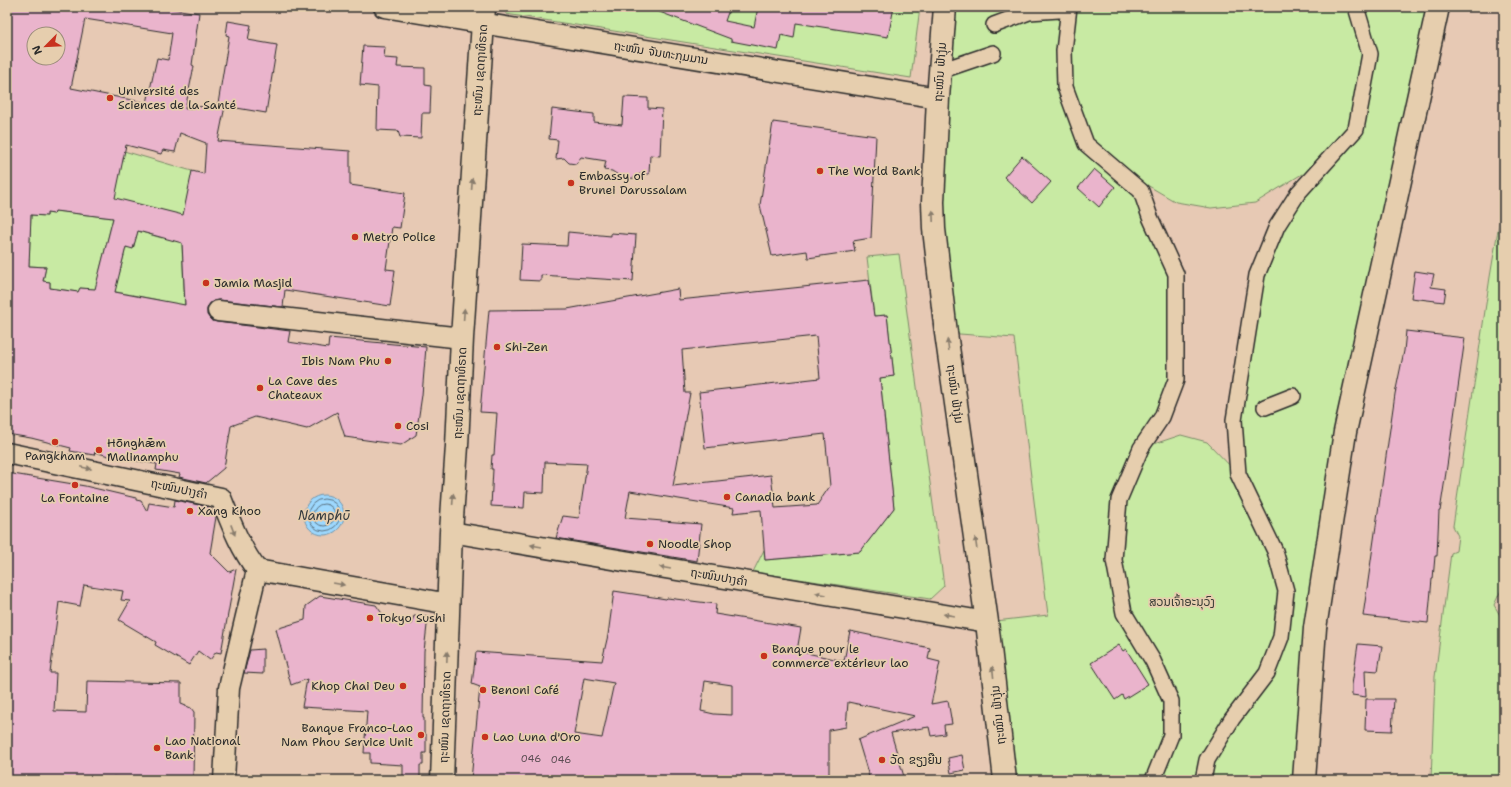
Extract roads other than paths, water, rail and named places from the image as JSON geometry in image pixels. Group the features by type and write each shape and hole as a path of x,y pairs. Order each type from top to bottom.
{"main road":[{"name":"ຖະໝົນ ຟ້າງຸ່ມ","path":"945,7 938,98 933,202 934,229 946,333 987,622 1005,780"},
{"path":"1304,780 1315,628 1345,432 1438,7"},
{"name":"ຖະໜົນ ເຊດຖາທິຣາດ","path":"442,780 451,532 483,15"}],"street":[{"name":"ຖະໜົນ ຈັນທະກຸມມານ","path":"384,7 483,15 938,98"},
{"path":"994,25 1029,12 1059,10 1068,7 1064,52 1065,87 1086,144 1141,191 1150,217 1176,274 1176,380 1162,417 1141,448 1119,500 1114,560 1124,613 1153,661 1171,701 1171,735 1153,780"},
{"path":"1202,780 1207,760 1232,719 1267,674 1281,638 1286,591 1275,550 1238,474 1234,420 1257,275 1274,233 1298,193 1356,129 1370,54 1356,7"},
{"path":"940,71 993,53"},
{"path":"218,312 462,338"},
{"path":"1265,407 1293,396"},
{"name":"ຖະໜົນປາງຄໍາ","path":"7,453 221,498 237,538 246,556 257,570"},
{"name":"ຖະໜົນປາງຄໍາ","path":"451,532 987,622"},
{"path":"224,780 229,688 257,570 449,604"}],"water":[{"name":"Namphū","path":"320,495 328,495 335,498 341,504 344,515 341,526 335,532 328,535 320,535 313,532 307,526 304,519 304,511 307,504 313,498"}],"place":[{"name":"Université des Sciences de la Santé","path":"110,98"},
{"name":"The World Bank","path":"820,171"},
{"name":"Embassy of Brunei Darussalam","path":"571,183"},
{"name":"Metro Police","path":"355,237"},
{"name":"Jamia Masjid","path":"206,283"},
{"name":"Shi-Zen","path":"497,347"},
{"name":"Ibis Nam Phu","path":"388,361"},
{"name":"La Cave des Chateaux","path":"260,388"},
{"name":"Cosi","path":"398,426"},
{"name":"Pangkham","path":"55,442"},
{"name":"Hōnghǣm Malinamphu","path":"99,450"},
{"name":"La Fontaine","path":"75,485"},
{"name":"Canadia bank","path":"727,497"},
{"name":"Xang Khoo","path":"190,511"},
{"name":"Noodle Shop","path":"650,544"},
{"name":"Tokyo Sushi","path":"370,618"},
{"name":"Banque pour le commerce extérieur lao","path":"764,656"},
{"name":"Khop Chai Deu","path":"403,686"},
{"name":"Benoni Café","path":"483,690"},
{"name":"Banque Franco-Lao Nam Phou Service Unit","path":"421,735"},
{"name":"Lao Luna d'Oro","path":"485,737"},
{"name":"Lao National Bank","path":"157,748"},
{"name":"ວັດ ຂຽງຍືນ","path":"882,760"}],"park label":[{"name":"ສວນເຈົ້າອະນຸວົງ","path":"1182,602"}]}
